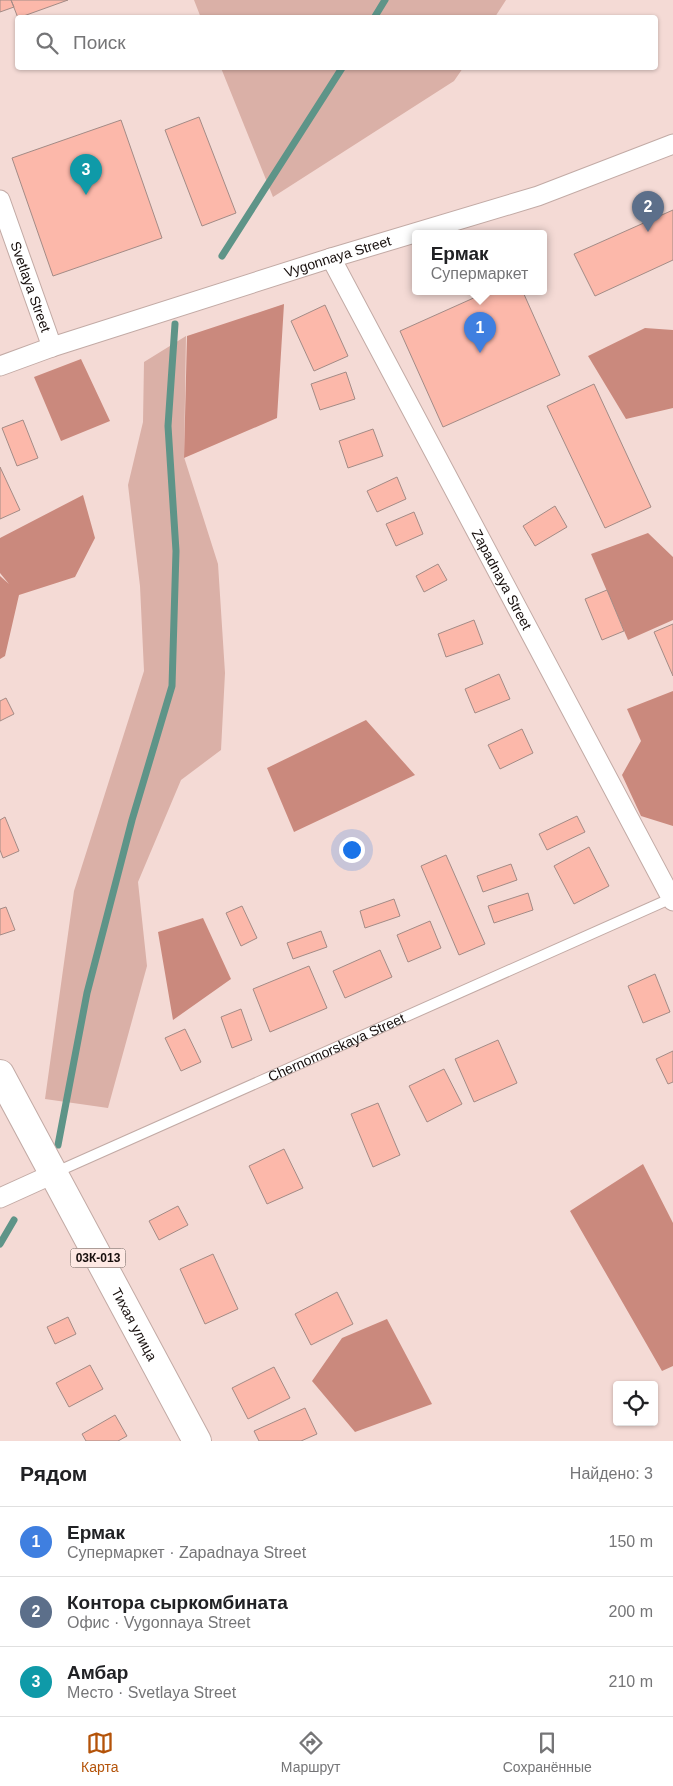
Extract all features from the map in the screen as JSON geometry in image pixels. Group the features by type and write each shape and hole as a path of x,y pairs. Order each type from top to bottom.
{"main road":[{"name":"Тихая улица","path":"0,1074 197,1441"}],"street":[{"name":"Vygonnaya Street","path":"424,230 538,196 673,144"},
{"name":"Svetlaya Street","path":"0,200 52,347"},
{"name":"Vygonnaya Street","path":"0,366 52,347 412,234"},
{"name":"Zapadnaya Street","path":"331,258 672,900"},
{"name":"Chernomorskaya Street","path":"0,1198 53,1174"}],"lane":[{"name":"Chernomorskaya Street","path":"53,1174 672,900"}],"shaded area":[{"path":"194,0 506,0 496,15 200,15"},
{"path":"222,70 462,70 454,81 273,197"},
{"path":"284,304 277,418 184,458 187,336"},
{"path":"645,328 673,330 673,408 626,419 588,356"},
{"path":"186,336 184,457 218,564 225,673 221,750 181,780 138,882 147,966 108,1108 45,1099 74,891 144,671 140,586 128,485 143,422 144,362"},
{"path":"81,359 110,421 61,441 34,377"},
{"path":"83,495 95,538 75,577 19,595 5,656 0,659 0,576 9,584 0,573 0,538"},
{"path":"648,533 673,557 673,620 628,640 591,554"},
{"path":"673,691 673,826 641,816 622,775 641,741 627,709"},
{"path":"366,720 415,775 294,832 267,768"},
{"path":"203,918 231,979 173,1020 158,932"},
{"path":"643,1164 673,1223 673,1366 662,1371 570,1211"},
{"path":"387,1319 432,1404 355,1432 312,1381 342,1338"}],"building":[{"path":"0,0 11,0 14,7 0,12"},
{"path":"11,0 68,0 26,15 17,15"},
{"path":"199,117 236,213 202,226 165,130"},
{"path":"121,120 162,238 53,276 12,158"},
{"path":"673,210 673,260 595,296 574,254"},
{"path":"480,295 524,295 560,375 443,427 400,331"},
{"path":"325,305 348,356 314,371 291,321"},
{"path":"346,372 355,399 320,410 311,384"},
{"path":"594,384 651,507 605,528 547,406"},
{"path":"23,420 38,458 17,466 2,428"},
{"path":"373,429 383,456 348,468 339,441"},
{"path":"0,467 20,510 0,519"},
{"path":"397,477 406,499 377,512 367,491"},
{"path":"555,506 567,527 535,546 523,526"},
{"path":"414,512 423,534 396,546 386,524"},
{"path":"438,564 447,580 424,592 416,576"},
{"path":"607,590 624,631 602,640 585,599"},
{"path":"474,620 483,644 446,657 438,634"},
{"path":"673,624 673,676 654,632"},
{"path":"499,674 510,699 475,713 465,689"},
{"path":"6,698 14,714 0,721 0,701"},
{"path":"522,729 533,753 500,769 488,745"},
{"path":"577,816 585,832 547,850 539,834"},
{"path":"5,817 19,851 3,858 0,850 0,820"},
{"path":"589,847 609,886 574,904 554,866"},
{"path":"446,855 485,944 459,955 421,866"},
{"path":"511,864 517,880 483,892 477,876"},
{"path":"528,893 533,910 494,923 488,906"},
{"path":"394,899 400,916 365,928 360,911"},
{"path":"242,906 257,938 241,946 226,913"},
{"path":"6,907 15,930 0,935 0,909"},
{"path":"430,921 441,948 408,962 397,935"},
{"path":"321,931 327,947 293,959 287,943"},
{"path":"380,950 392,977 345,998 333,971"},
{"path":"309,966 327,1008 270,1032 253,989"},
{"path":"655,974 670,1012 643,1023 628,986"},
{"path":"241,1009 252,1040 232,1048 221,1017"},
{"path":"185,1029 201,1062 181,1071 165,1038"},
{"path":"498,1040 517,1083 474,1102 455,1059"},
{"path":"673,1051 673,1082 668,1084 656,1059"},
{"path":"444,1069 462,1104 427,1122 409,1086"},
{"path":"378,1103 400,1155 373,1167 351,1114"},
{"path":"284,1149 303,1188 267,1204 249,1166"},
{"path":"178,1206 188,1225 159,1240 149,1221"},
{"path":"213,1254 238,1309 205,1324 180,1269"},
{"path":"337,1292 353,1324 311,1345 295,1314"},
{"path":"68,1317 76,1334 55,1344 47,1327"},
{"path":"90,1365 103,1389 69,1407 56,1383"},
{"path":"274,1367 290,1398 248,1419 232,1388"},
{"path":"305,1408 317,1434 301,1441 259,1441 254,1431"},
{"path":"115,1415 127,1436 118,1441 86,1441 82,1434"}],"waterway":[{"path":"376,15 385,0"},
{"path":"222,256 341,70"},
{"path":"58,1145 87,993 132,820 172,686 176,551 168,426 175,324"},
{"path":"0,1244 14,1220"}],"place":[{"name":"Амбар","path":"86,195"},
{"name":"Контора сыркомбината","path":"648,232"},
{"name":"Ермак","path":"480,353"}]}
